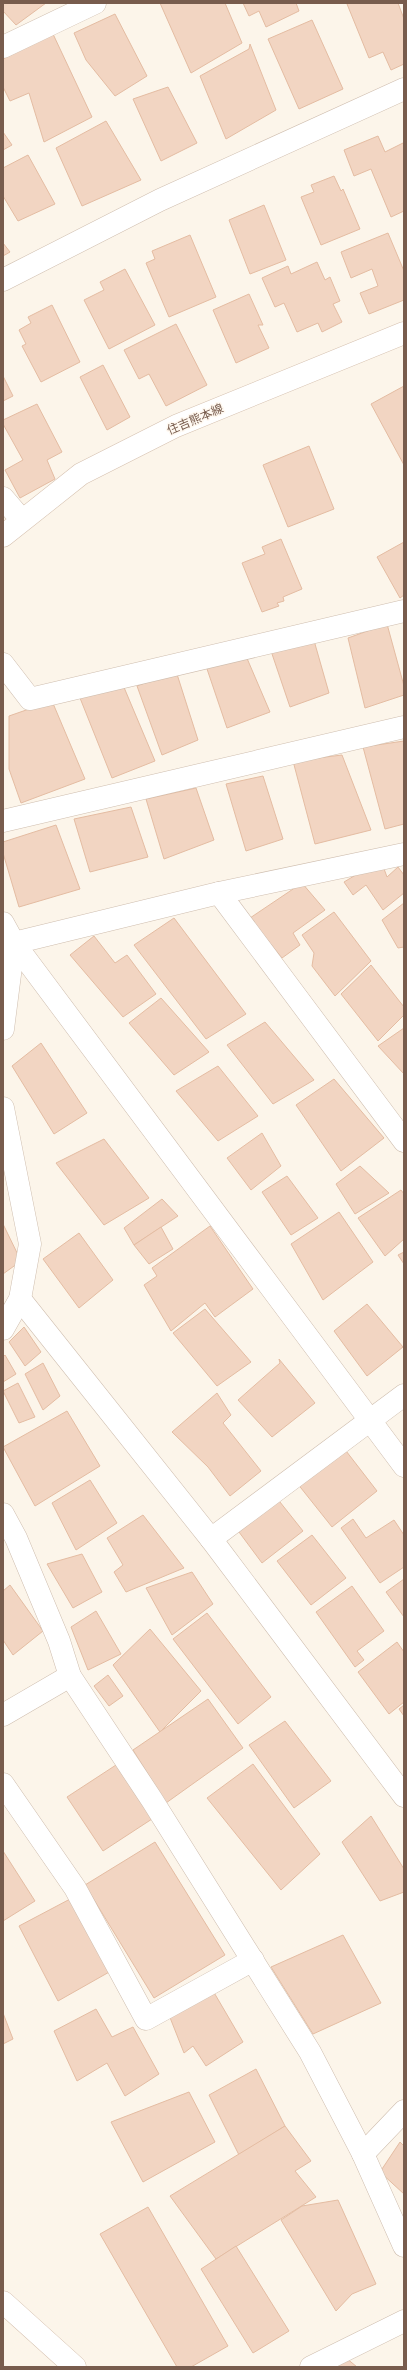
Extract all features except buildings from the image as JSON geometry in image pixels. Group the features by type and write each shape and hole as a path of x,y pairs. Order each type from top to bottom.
{"street":[{"path":"3,47 95,3"},
{"path":"3,280 160,200 404,89"},
{"name":"住吉熊本線","path":"3,536 21,519 81,474 176,426 404,333"},
{"path":"3,498 21,519"},
{"path":"3,664 30,699 404,611"},
{"path":"3,821 404,727"},
{"path":"14,943 219,893 404,854"},
{"path":"219,893 404,1141"},
{"path":"3,923 14,943 404,1466"},
{"path":"3,1029 14,943"},
{"path":"3,1108 30,1244 20,1299 3,1329"},
{"path":"20,1299 211,1539 404,1796"},
{"path":"211,1539 370,1422 404,1395"},
{"path":"3,1514 16,1538 59,1641 70,1676 152,1800 310,2052 363,2154 404,2246"},
{"path":"3,1715 70,1676"},
{"path":"3,1784 75,1888 146,2019 253,1960"},
{"path":"363,2154 404,2111"},
{"path":"3,2302 75,2367"},
{"path":"311,2367 404,2321"}]}
